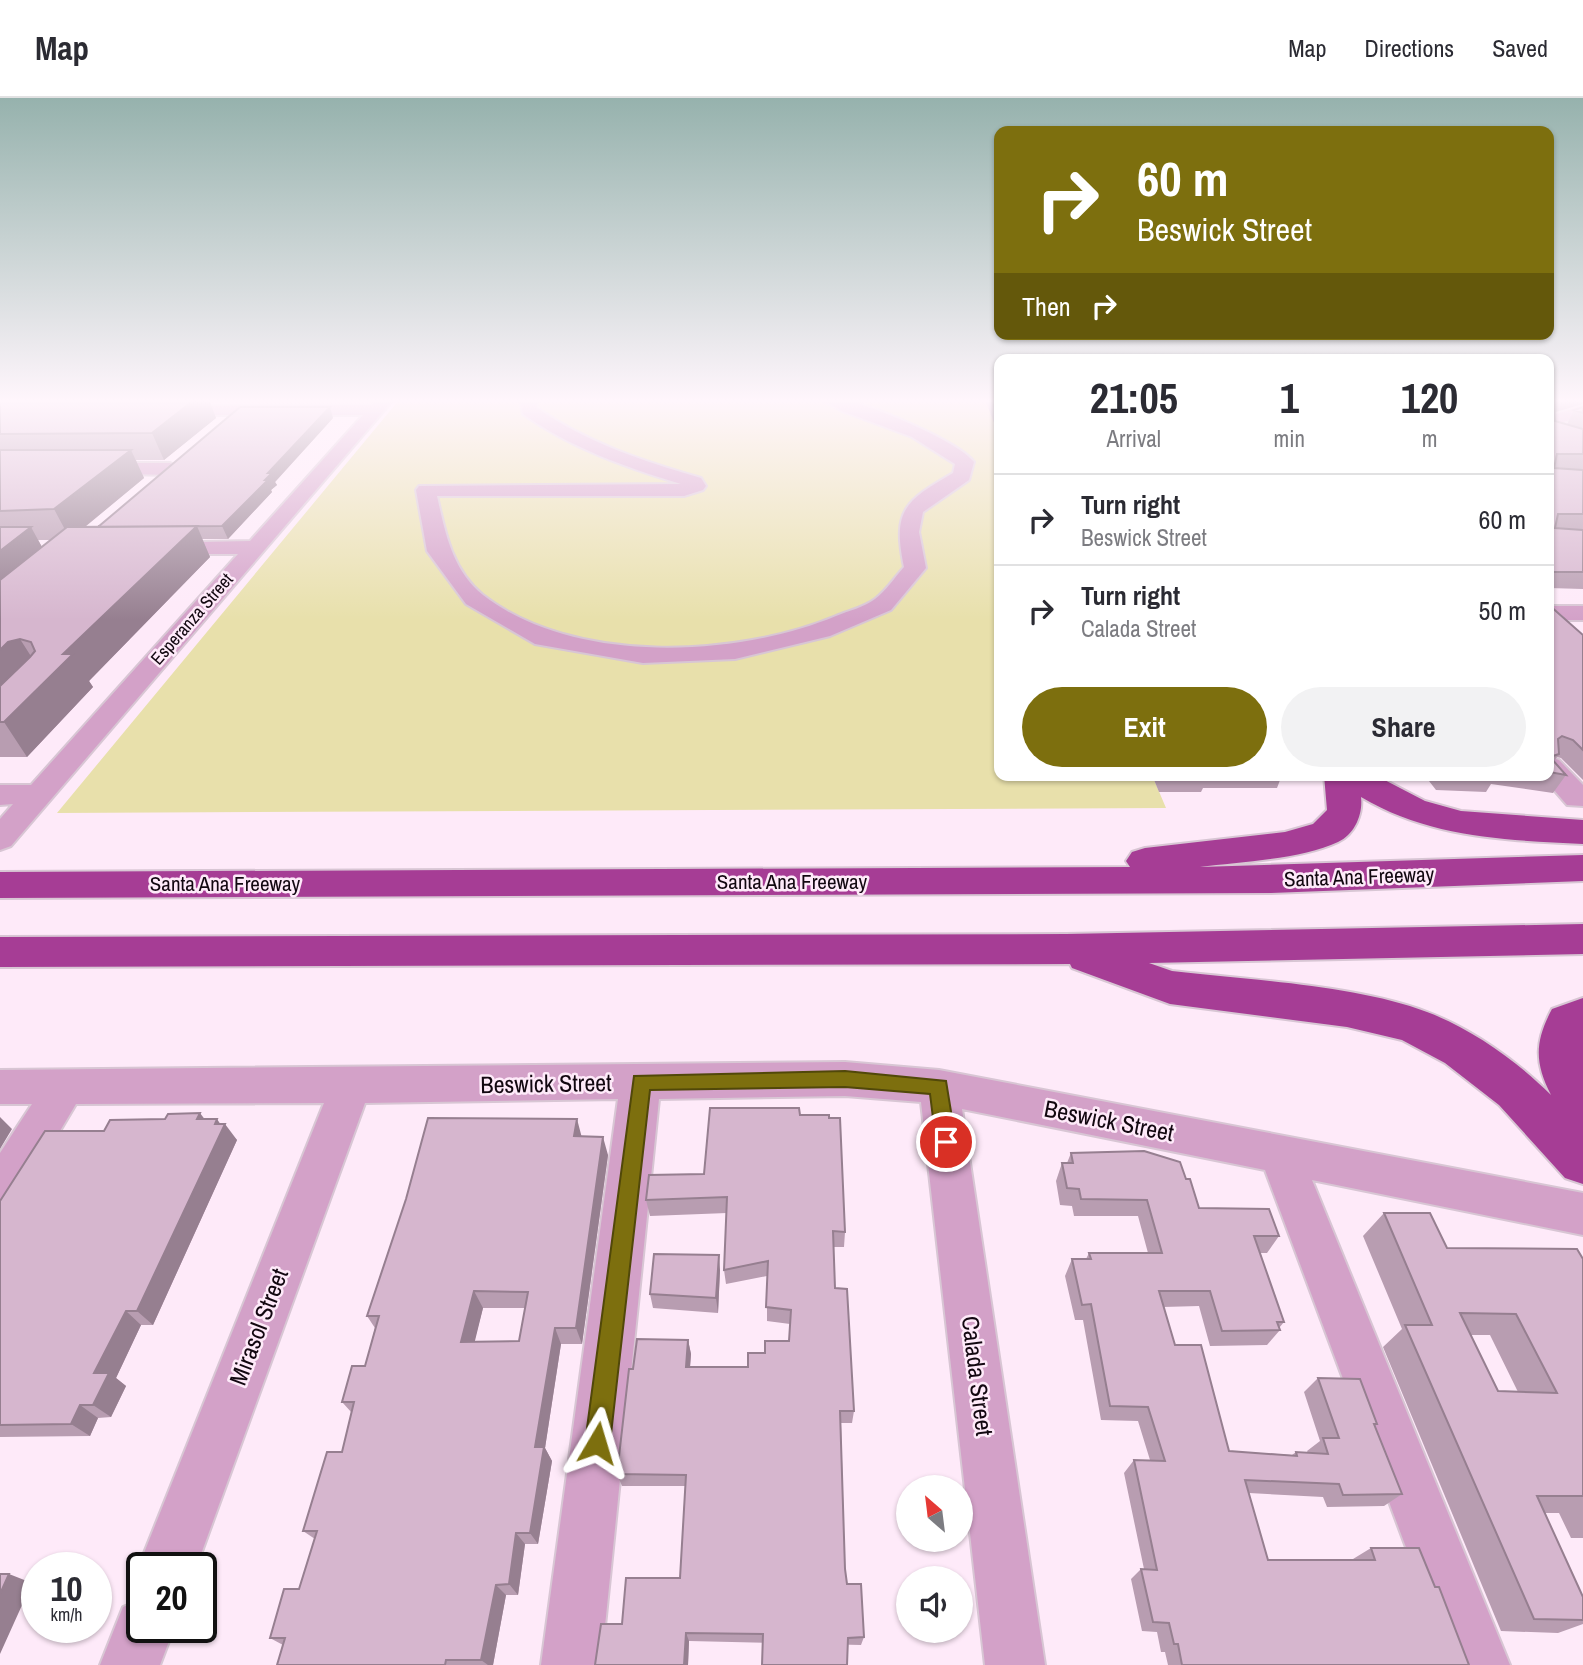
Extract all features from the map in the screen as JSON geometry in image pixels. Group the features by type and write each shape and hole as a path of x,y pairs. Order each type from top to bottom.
{"highway":[{"path":"1014,880 1307,840 1326,833 1338,823 1345,810 1342,781"},
{"path":"1360,781 1398,803 1449,820 1527,829 1581,815"},
{"name":"Santa Ana Freeway","path":"0,885 1271,880 1583,867"},
{"path":"0,952 1066,949 1583,939"},
{"path":"1066,949 1170,988 1347,1010 1413,1025 1461,1050 1516,1091 1583,1162"},
{"path":"1583,1015 1568,1021 1557,1056 1583,1113"}],"street":[{"path":"149,486 165,473"},
{"name":"Esperanza Street","path":"5,833 320,473"},
{"path":"664,473 694,482 696,486 684,490 425,490 438,551 474,599 544,639 643,655 735,651 821,631 883,605 915,568 906,530 914,507 963,473"},
{"path":"145,548 254,547"},
{"path":"1554,613 1583,613"},
{"path":"1554,774 1581,815"},
{"path":"0,795 38,794"},
{"name":"Beswick Street","path":"0,1087 351,1086 845,1079 939,1087 1583,1214"},
{"path":"571,1665 641,1082"},
{"name":"Mirasol Street","path":"173,1552 351,1086"},
{"path":"0,1191 65,1087"},
{"name":"Calada Street","path":"939,1087 1015,1665"},
{"path":"1281,1156 1480,1665"},
{"path":"130,1665 138,1643"}],"shaded area":[{"path":"338,473 994,473 994,781 1155,781 1166,808 57,813"}],"building":[{"path":"0,473 101,473 54,509 0,511"},
{"path":"162,473 272,473 222,526 98,527"},
{"path":"1554,473 1583,473 1583,514 1558,514 1555,528 1583,530 1583,572 1554,572"},
{"path":"197,526 63,654 73,654 4,722 0,722 0,686 35,651 31,642 20,639 8,642 0,650 0,580 67,527"},
{"path":"0,527 31,527 0,551"},
{"path":"1554,609 1583,635 1583,750 1573,740 1562,736 1558,739 1559,754 1554,756"},
{"path":"1554,762 1566,775 1554,773"},
{"path":"710,1108 799,1108 800,1115 829,1115 829,1118 840,1118 845,1232 833,1231 835,1288 847,1289 854,1411 840,1411 845,1569 847,1584 861,1584 864,1637 848,1638 847,1665 762,1665 763,1634 686,1633 684,1665 595,1665 601,1624 622,1624 626,1578 680,1578 686,1475 617,1474 629,1369 633,1369 637,1339 688,1340 686,1367 748,1367 748,1353 765,1353 765,1341 789,1341 791,1310 766,1307 768,1261 724,1270 727,1197 646,1200 649,1175 704,1174"},
{"path":"200,1113 197,1119 217,1119 215,1124 225,1124 137,1311 126,1311 94,1373 109,1373 93,1405 80,1405 71,1424 0,1425 0,1201 45,1131 104,1131 110,1120 165,1119 168,1114"},
{"path":"428,1118 577,1119 574,1136 603,1137 576,1328 555,1328 535,1447 544,1447 530,1533 516,1533 509,1584 496,1585 481,1660 446,1660 445,1665 277,1665 285,1638 270,1638 284,1589 299,1589 317,1531 303,1531 327,1452 342,1452 354,1402 342,1402 352,1366 365,1366 379,1316 367,1316 406,1199","holes":["474,1291 528,1292 519,1341 461,1342"]},
{"path":"1144,1151 1180,1162 1186,1179 1190,1179 1199,1208 1269,1209 1279,1236 1254,1236 1284,1322 1277,1322 1280,1330 1222,1331 1210,1291 1159,1291 1175,1345 1201,1345 1229,1451 1297,1456 1296,1452 1328,1454 1323,1438 1339,1438 1318,1378 1360,1379 1377,1424 1374,1424 1402,1494 1343,1495 1339,1484 1245,1480 1268,1560 1375,1560 1371,1548 1419,1548 1435,1587 1439,1587 1469,1665 1182,1665 1178,1644 1174,1644 1169,1623 1153,1622 1141,1569 1157,1570 1134,1460 1165,1461 1148,1407 1110,1406 1091,1304 1082,1305 1072,1259 1091,1259 1089,1253 1162,1253 1147,1200 1081,1199 1079,1189 1067,1188 1062,1163 1073,1163 1071,1153"},
{"path":"1384,1213 1430,1213 1447,1248 1577,1249 1583,1259 1583,1496 1537,1496 1583,1597 1583,1620 1534,1619 1405,1325 1432,1325","holes":["1460,1313 1516,1314 1557,1393 1498,1391"]},
{"path":"654,1254 719,1255 716,1298 650,1294"},
{"path":"0,1574 9,1574 0,1594"}],"route":[{"path":"597,1443 641,1082 845,1079 939,1087 946,1142"}]}
